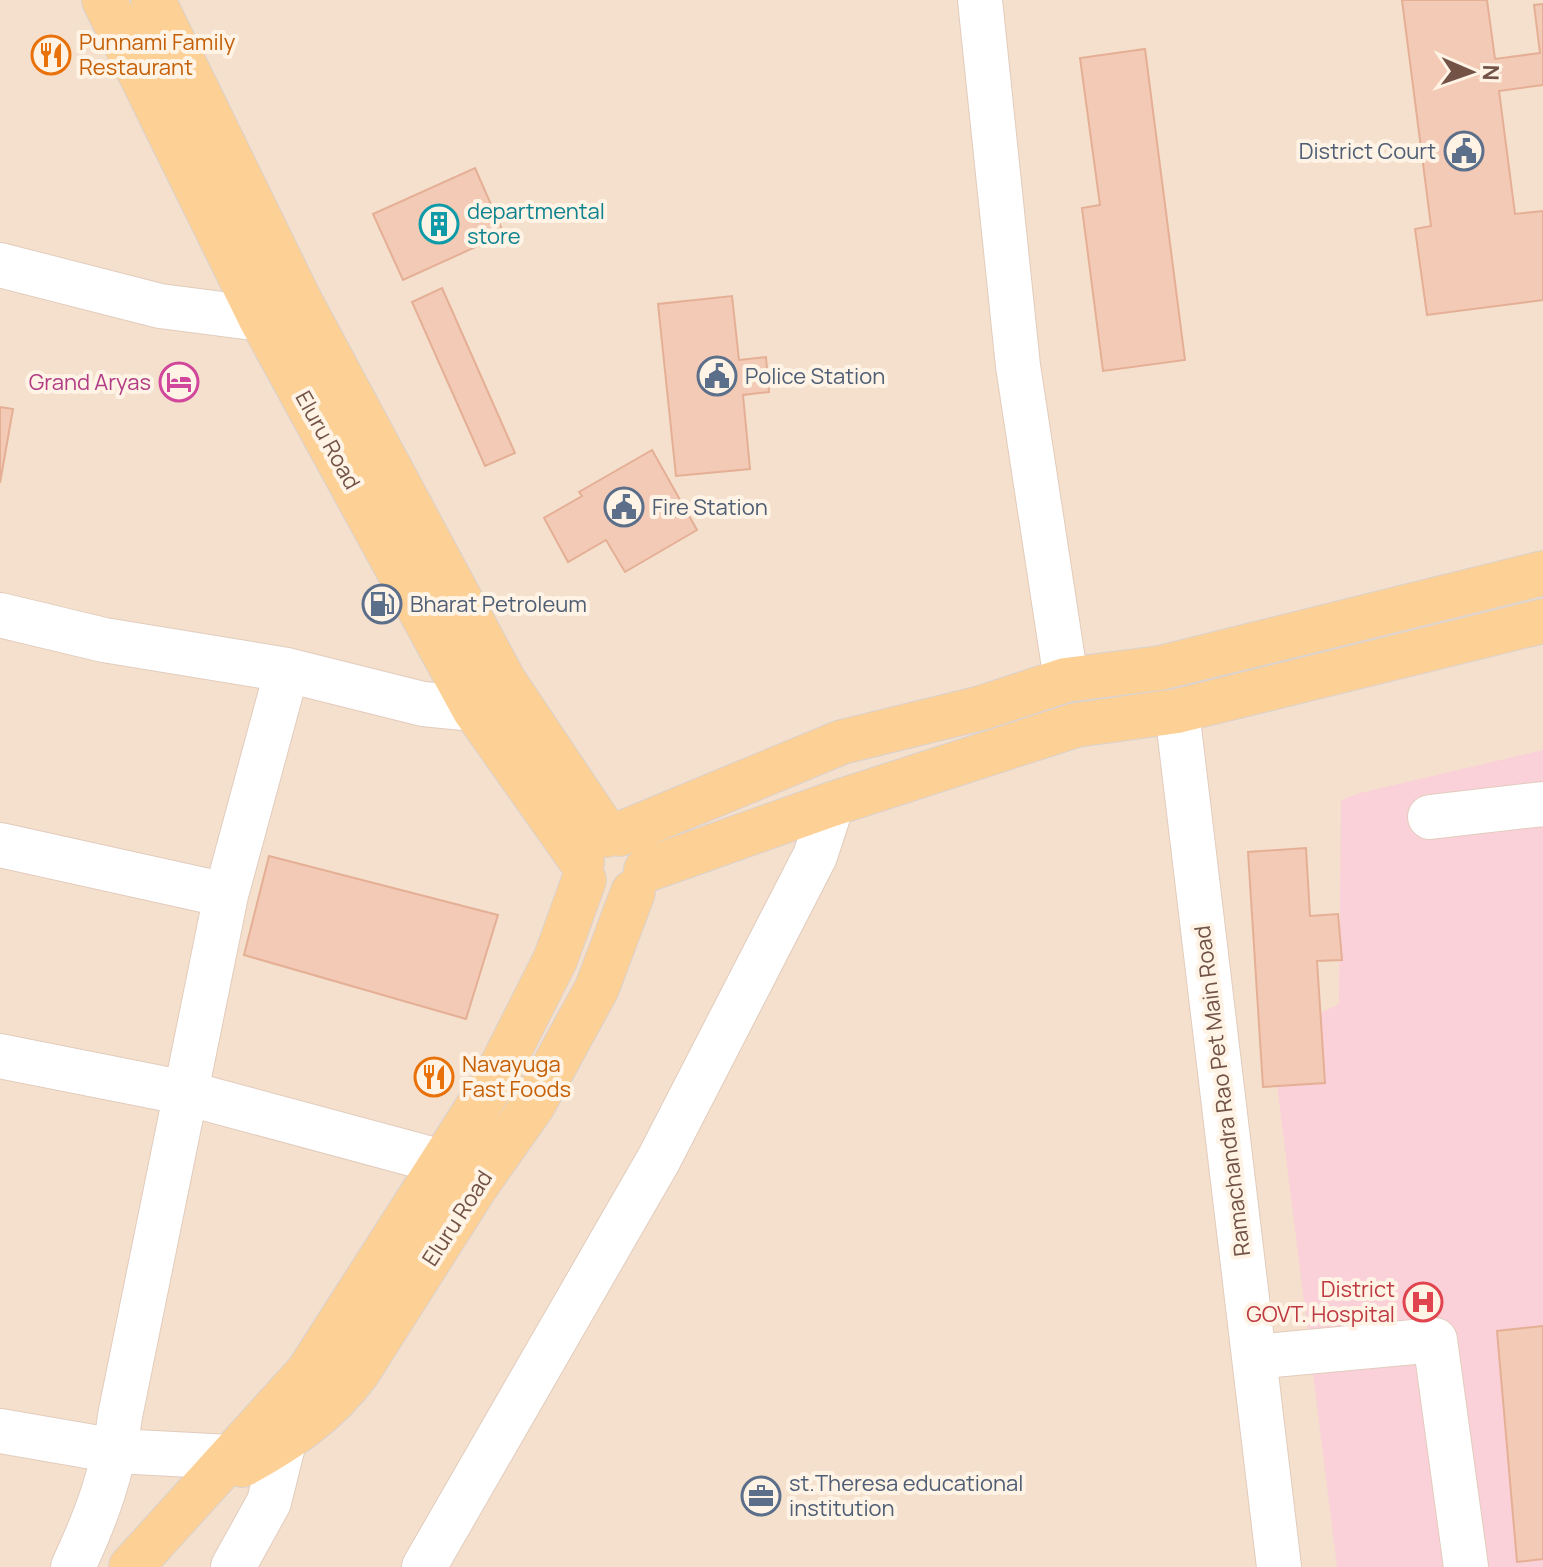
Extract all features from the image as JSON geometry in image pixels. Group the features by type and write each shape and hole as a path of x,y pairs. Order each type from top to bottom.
{"main road":[{"name":"Eluru Road","path":"104,0 261,319 474,709 598,853"},
{"name":"Eluru Road","path":"153,0 300,301 598,853 591,889 611,899 623,898 640,881"},
{"path":"598,853 842,742 981,708 1066,680 1160,668 1543,573"},
{"path":"640,881 832,804 1076,725 1177,711 1543,621"},
{"name":"Eluru Road","path":"131,1567 220,1470 323,1386 358,1372 476,1186 533,1105 597,988 640,881 645,858 631,839 598,853 555,960 493,1083 442,1162 323,1386 284,1442 220,1470"}],"street":[{"path":"979,0 1018,366 1066,680"},
{"path":"0,265 160,306 261,319 300,301"},
{"path":"0,615 104,640 287,670 423,704 474,709"},
{"path":"73,1567 96,1516 116,1451 120,1416 226,895 287,670"},
{"name":"Ramachandra Rao Pet Main Road","path":"1177,711 1279,1567"},
{"path":"424,1567 659,1159 815,856 832,804"},
{"path":"1430,817 1543,804"},
{"path":"0,845 226,895"},
{"path":"0,1056 186,1093 442,1162"},
{"path":"1254,1357 1435,1340 1466,1567"},
{"path":"0,1431 220,1470"},
{"path":"233,1567 269,1502 284,1442"}],"shaded area":[{"path":"0,0 1543,0 1543,1567 0,1567"},
{"name":"District GOVT. Hospital","path":"1543,750 1543,1567 1337,1567 1271,1037 1339,1004 1341,800"}],"building":[{"name":"District Court","path":"1402,0 1487,0 1495,59 1540,53 1534,5 1543,4 1543,85 1499,91 1515,214 1543,211 1543,300 1427,315 1415,229 1431,226"},
{"path":"1145,49 1185,360 1103,371 1082,208 1100,205 1080,58"},
{"name":"departmental store","path":"475,168 504,234 403,280 373,214"},
{"name":"departmental store","path":"442,288 515,453 485,466 412,302"},
{"name":"Police Station","path":"732,296 739,360 766,357 769,392 743,395 750,469 676,476 658,304"},
{"path":"0,407 13,409 0,483"},
{"name":"Fire Station","path":"652,450 697,530 625,572 606,540 568,562 544,518 582,496 579,492"},
{"path":"1306,848 1310,916 1338,914 1342,960 1317,961 1325,1083 1263,1087 1248,852"},
{"path":"269,856 498,915 466,1019 244,955"},
{"path":"1543,1326 1543,1559 1517,1562 1497,1331"}],"place":[{"name":"Punnami Family Restaurant","path":"51,55"},
{"name":"District Court","path":"1464,151"},
{"name":"departmental store","path":"439,224"},
{"name":"Police Station","path":"717,376"},
{"name":"Grand Aryas","path":"179,382"},
{"name":"Fire Station","path":"624,507"},
{"name":"Bharat Petroleum","path":"382,604"},
{"name":"Navayuga Fast Foods","path":"434,1077"},
{"name":"District GOVT. Hospital","path":"1423,1302"},
{"name":"st.Theresa educational institution","path":"761,1496"}]}
